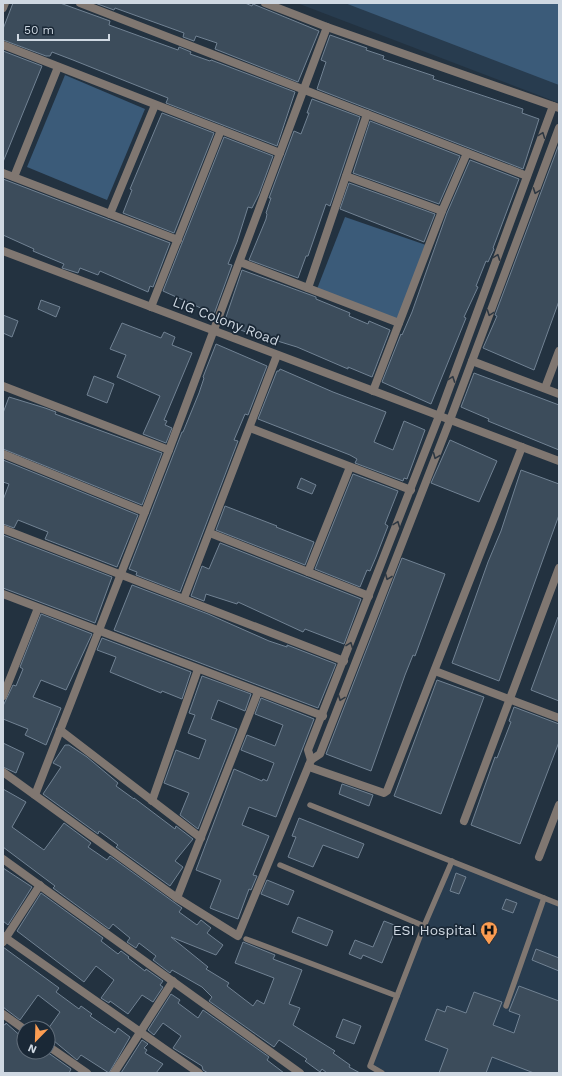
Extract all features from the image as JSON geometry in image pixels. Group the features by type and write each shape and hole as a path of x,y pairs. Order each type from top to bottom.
{"street":[{"path":"3,8 5,3"},
{"path":"80,3 527,176"},
{"path":"265,3 327,27 556,107 527,176 411,490 323,716 308,750 312,768 384,793 387,791 522,447"},
{"path":"34,795 169,450 327,27"},
{"path":"3,45 280,153"},
{"path":"14,177 58,67"},
{"path":"110,214 155,104"},
{"path":"308,288 367,114"},
{"path":"3,772 177,898 238,936 310,762 320,754 450,420 559,128"},
{"path":"151,307 221,130"},
{"path":"373,391 442,211 468,153"},
{"path":"3,173 178,240"},
{"path":"346,176 442,211"},
{"name":"LIG Colony Road","path":"4,253 214,330 559,461"},
{"path":"240,262 399,323"},
{"path":"545,388 559,352"},
{"path":"184,598 277,355"},
{"path":"472,361 559,394"},
{"path":"3,386 169,450"},
{"path":"250,428 411,490"},
{"path":"3,454 145,512"},
{"path":"308,572 350,467"},
{"path":"3,528 344,661"},
{"path":"210,533 369,596"},
{"path":"464,821 559,568"},
{"path":"3,594 323,716"},
{"path":"4,692 38,608"},
{"path":"152,801 198,669"},
{"path":"435,671 559,718"},
{"path":"177,898 258,692"},
{"path":"60,730 200,838"},
{"path":"539,857 559,805"},
{"path":"3,859 300,1073"},
{"path":"40,885 4,939 199,1073"},
{"path":"114,1073 173,981"},
{"path":"3,1014 16,1023"},
{"path":"56,1052 87,1073"}],"lane":[{"path":"310,805 559,904"},
{"path":"382,1073 370,1066 424,926 452,861"},
{"path":"280,866 424,926"},
{"path":"506,1006 544,898"},
{"path":"246,939 398,996"}],"shaded area":[{"path":"297,3 559,3 559,103"},
{"path":"345,3 559,3 559,85"},
{"path":"65,75 145,109 107,200 27,167"},
{"path":"345,217 426,245 398,320 317,289"},
{"name":"ESI Hospital","path":"450,862 559,906 559,1073 384,1073 372,1065"}],"building":[{"path":"13,3 60,3 110,21 109,25 178,50 179,47 191,52 190,54 210,61 211,60 295,92 277,146 166,103 168,98 73,60 52,52 50,56 46,56 3,40 3,29"},
{"path":"95,3 245,3 252,6 253,4 319,31 298,82 215,49 217,43 196,36 194,41 183,37 184,33 115,8 114,10"},
{"path":"330,35 367,48 366,50 384,56 383,59 434,76 433,79 523,109 522,113 539,119 523,169 317,89 326,62 321,60"},
{"path":"3,51 42,66 3,162"},
{"path":"312,99 360,117 330,206 326,204 308,256 306,256 298,278 249,260 266,219 266,213 271,198 269,198 294,131 301,134 309,113 307,113"},
{"path":"162,113 214,133 174,233 123,213 132,190 130,189"},
{"path":"370,121 460,156 439,204 353,173"},
{"path":"224,137 273,156 259,194 252,208 248,207 237,242 228,264 232,265 214,314 163,291"},
{"path":"559,144 559,301 534,370 483,348 497,316 495,315"},
{"path":"470,160 519,179 493,248 494,249 488,262 486,261 476,286 478,287 464,317 466,318 431,404 382,382 401,334 402,335 412,312 447,213"},
{"path":"3,179 170,243 153,287 150,286 148,292 100,271 98,275 80,268 78,273 62,268 64,264 33,251 34,249 3,235"},
{"path":"349,183 435,214 424,242 340,209"},
{"path":"242,270 316,297 316,299 350,313 349,316 368,324 369,321 390,330 372,377 348,367 348,369 297,347 261,336 260,338 224,323"},
{"path":"41,300 60,307 56,317 38,309"},
{"path":"3,315 18,321 12,337 3,333"},
{"path":"122,323 161,338 164,332 175,337 172,345 192,353 164,420 167,421 165,425 172,428 166,443 143,434 160,396 117,377 126,355 110,349"},
{"path":"216,344 267,366 248,415 245,414 234,440 238,441 180,592 136,575 137,572 129,569 182,432 199,393 204,378 203,377"},
{"path":"280,369 333,392 386,412 374,442 393,450 404,421 425,430 407,479 404,478 403,481 355,463 357,459 350,455 258,419 277,371"},
{"path":"474,373 559,405 559,450 488,421 489,419 461,407"},
{"path":"94,376 114,384 107,403 87,395"},
{"path":"9,397 56,412 55,414 162,453 142,505 3,449 3,413"},
{"path":"450,440 497,461 479,502 431,483"},
{"path":"3,460 138,515 117,567 45,539 48,532 18,520 14,528 3,524 3,500 9,484 3,482"},
{"path":"521,470 559,484 559,515 499,681 452,663 488,562 501,531"},
{"path":"353,474 398,491 385,524 388,526 376,557 370,571 367,570 360,587 315,569"},
{"path":"301,478 316,485 312,494 297,488"},
{"path":"225,506 314,542 305,565 216,530"},
{"path":"3,535 112,577 95,623 3,588"},
{"path":"220,543 361,599 344,644 305,629 303,632 238,602 237,604 206,594 204,601 191,596 202,566 209,569"},
{"path":"402,558 445,574 415,656 413,655 405,675 371,771 326,754"},
{"path":"132,585 208,614 269,641 287,647 287,645 336,664 318,708 114,630"},
{"path":"41,614 92,634 66,690 41,680 33,697 61,708 46,745 25,735 28,729 3,719 3,706 13,685 16,686 23,669 20,667"},
{"path":"559,617 559,701 531,690"},
{"path":"102,638 191,672 182,699 162,691 161,693 110,672 116,657 97,650"},
{"path":"202,676 251,694 245,711 218,700 211,719 237,729 198,829 180,815 189,793 164,783 176,750 199,759 206,740 188,733 195,715 189,713"},
{"path":"437,680 484,697 441,814 394,796"},
{"path":"261,698 314,719 276,817 249,807 242,825 269,836 253,875 257,876 251,890 249,889 238,919 210,908 221,880 196,870 234,769 262,781 263,779 267,781 274,763 241,750 247,735 275,746 283,725 255,714"},
{"path":"514,707 559,724 559,742 520,844 471,825 495,757 497,758 511,722 509,721"},
{"path":"3,743 24,753 16,773 3,767"},
{"path":"65,745 69,745 87,757 118,783 116,786 175,829 176,826 193,839 175,861 183,867 170,886 116,847 118,845 99,831 98,834 43,794 61,767 53,763"},
{"path":"342,784 373,795 369,806 339,794"},
{"path":"3,789 26,802 12,827 44,850 64,823 91,843 88,847 107,860 110,856 182,908 179,912 197,925 201,920 211,928 207,933 223,945 216,955 171,937 208,967 206,969 229,983 227,986 253,1006 257,1000 264,1004 274,978 235,963 243,942 275,955 273,959 302,970 289,1004 300,1008 293,1025 335,1051 333,1053 350,1065 349,1067 360,1073 327,1073 322,1069 320,1072 305,1061 307,1059 279,1040 274,1047 209,1001 212,997 202,987 172,970 170,973 153,960 156,956 139,943 136,948 127,942 130,938 113,924 109,929 53,888 55,886 3,847"},
{"path":"299,818 364,844 358,858 323,845 313,867 288,857 296,837 292,836"},
{"path":"3,868 32,887 8,925 3,921"},
{"path":"456,873 466,877 459,894 450,891"},
{"path":"267,880 294,891 288,905 261,894"},
{"path":"41,893 103,938 101,941 118,954 121,951 145,971 146,969 163,981 160,985 163,987 153,1002 142,995 128,1014 110,1001 109,1003 101,998 114,980 96,966 84,982 17,931"},
{"path":"506,899 517,903 513,913 502,909"},
{"path":"298,917 333,931 327,946 292,932"},
{"path":"384,921 397,926 382,963 363,955 361,959 349,954 355,940 373,947"},
{"path":"3,947 59,988 56,992 79,1009 81,1006 92,1014 90,1016 115,1033 118,1028 130,1037 109,1073 81,1055 77,1060 56,1043 56,1020 54,1020 60,1012 38,995 20,1020 3,1007"},
{"path":"536,949 559,958 559,971 532,960"},
{"path":"519,986 559,1001 559,1073 534,1073 492,1057 486,1073 439,1073 448,1049 425,1040 437,1009 445,1012 447,1006 466,1013 474,992 502,1002 493,1025 514,1033 520,1015 509,1011"},
{"path":"171,994 180,1000 178,1003 198,1018 203,1010 269,1057 267,1060 284,1073 208,1073 203,1070 202,1066 173,1048 181,1036 163,1023 154,1035 148,1030"},
{"path":"343,1019 361,1026 354,1044 336,1037"},
{"path":"6,1023 16,1032 16,1060 56,1060 56,1058 71,1069 69,1073 3,1073 3,1024 5,1025"},
{"path":"142,1040 148,1044 144,1048 147,1050 145,1053 163,1064 156,1073 121,1073"}],"place":[{"name":"ESI Hospital","path":"489,945"}]}
